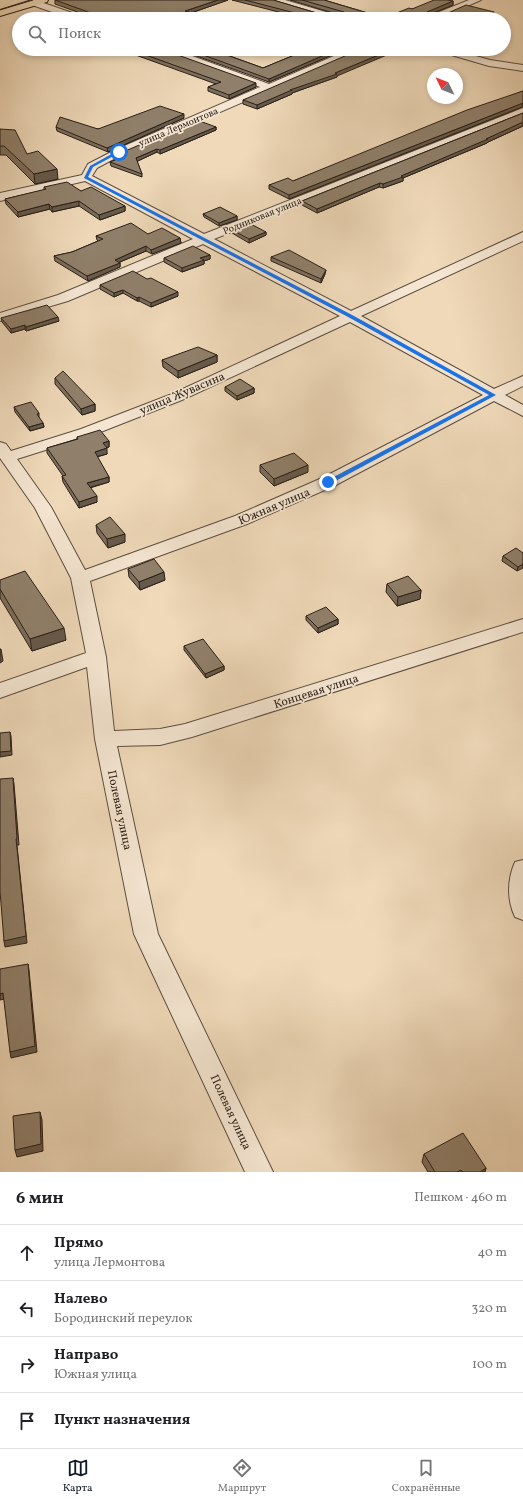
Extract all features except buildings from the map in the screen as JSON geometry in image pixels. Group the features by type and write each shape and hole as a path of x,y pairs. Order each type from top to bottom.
{"main road":[{"path":"0,5 17,0"},
{"path":"0,13 39,1"}],"street":[{"path":"276,0 316,12"},
{"path":"447,12 477,0"},
{"path":"39,1 64,12"},
{"path":"183,56 269,87"},
{"name":"улица Лермонтова","path":"86,177 92,166 119,152 342,56"},
{"path":"465,56 489,63 523,68"},
{"name":"Родниковая улица","path":"0,317 63,298 203,239 523,111"},
{"path":"0,197 86,177 352,317 523,411"},
{"name":"улица Жувасина","path":"4,452 87,432 177,397 352,317 523,236"},
{"name":"Южная улица","path":"80,578 241,520 328,482 523,380"},
{"name":"Полевая улица","path":"4,452 43,507 80,578 96,658 105,739 146,934 259,1172"},
{"name":"Концевая улица","path":"105,739 160,737 185,732 523,625"},
{"path":"0,692 96,658"},
{"path":"523,869 520,883 520,902 523,910"}],"tram line":[{"path":"0,10 33,0"}],"route":[{"path":"119,152 92,166 86,177 352,317 494,395 328,482"}]}
